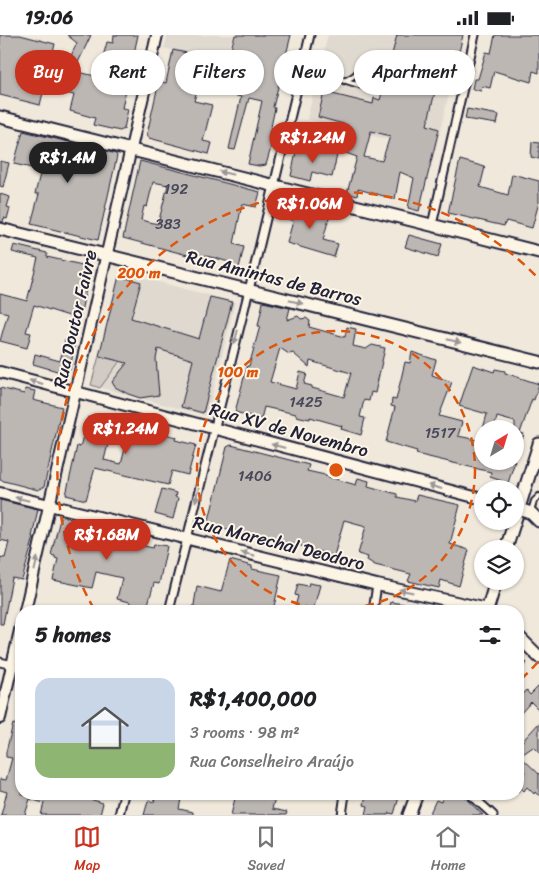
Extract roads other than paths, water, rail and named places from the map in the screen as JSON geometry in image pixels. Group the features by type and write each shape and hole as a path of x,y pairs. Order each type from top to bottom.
{"main road":[{"path":"0,117 539,252"},
{"name":"Rua Amintas de Barros","path":"0,229 539,361"},
{"path":"524,488 539,444"},
{"path":"489,605 494,590"},
{"path":"524,643 539,657"},
{"path":"409,815 415,800"}],"street":[{"name":"Rua Doutor Faivre","path":"26,605 157,35"},
{"path":"307,50 310,35"},
{"path":"432,225 476,35"},
{"path":"170,605 296,95"},
{"name":"Rua XV de Novembro","path":"0,372 474,497"},
{"name":"Rua Marechal Deodoro","path":"0,493 466,605"},
{"path":"374,605 377,585"},
{"path":"0,662 15,666"},
{"path":"0,718 15,672"},
{"path":"119,815 123,800"},
{"path":"342,815 344,800"},
{"path":"476,800 492,815"}],"lane":[{"path":"344,81 354,76"},
{"path":"344,81 354,83"},
{"path":"535,517 534,501 539,496"}]}
